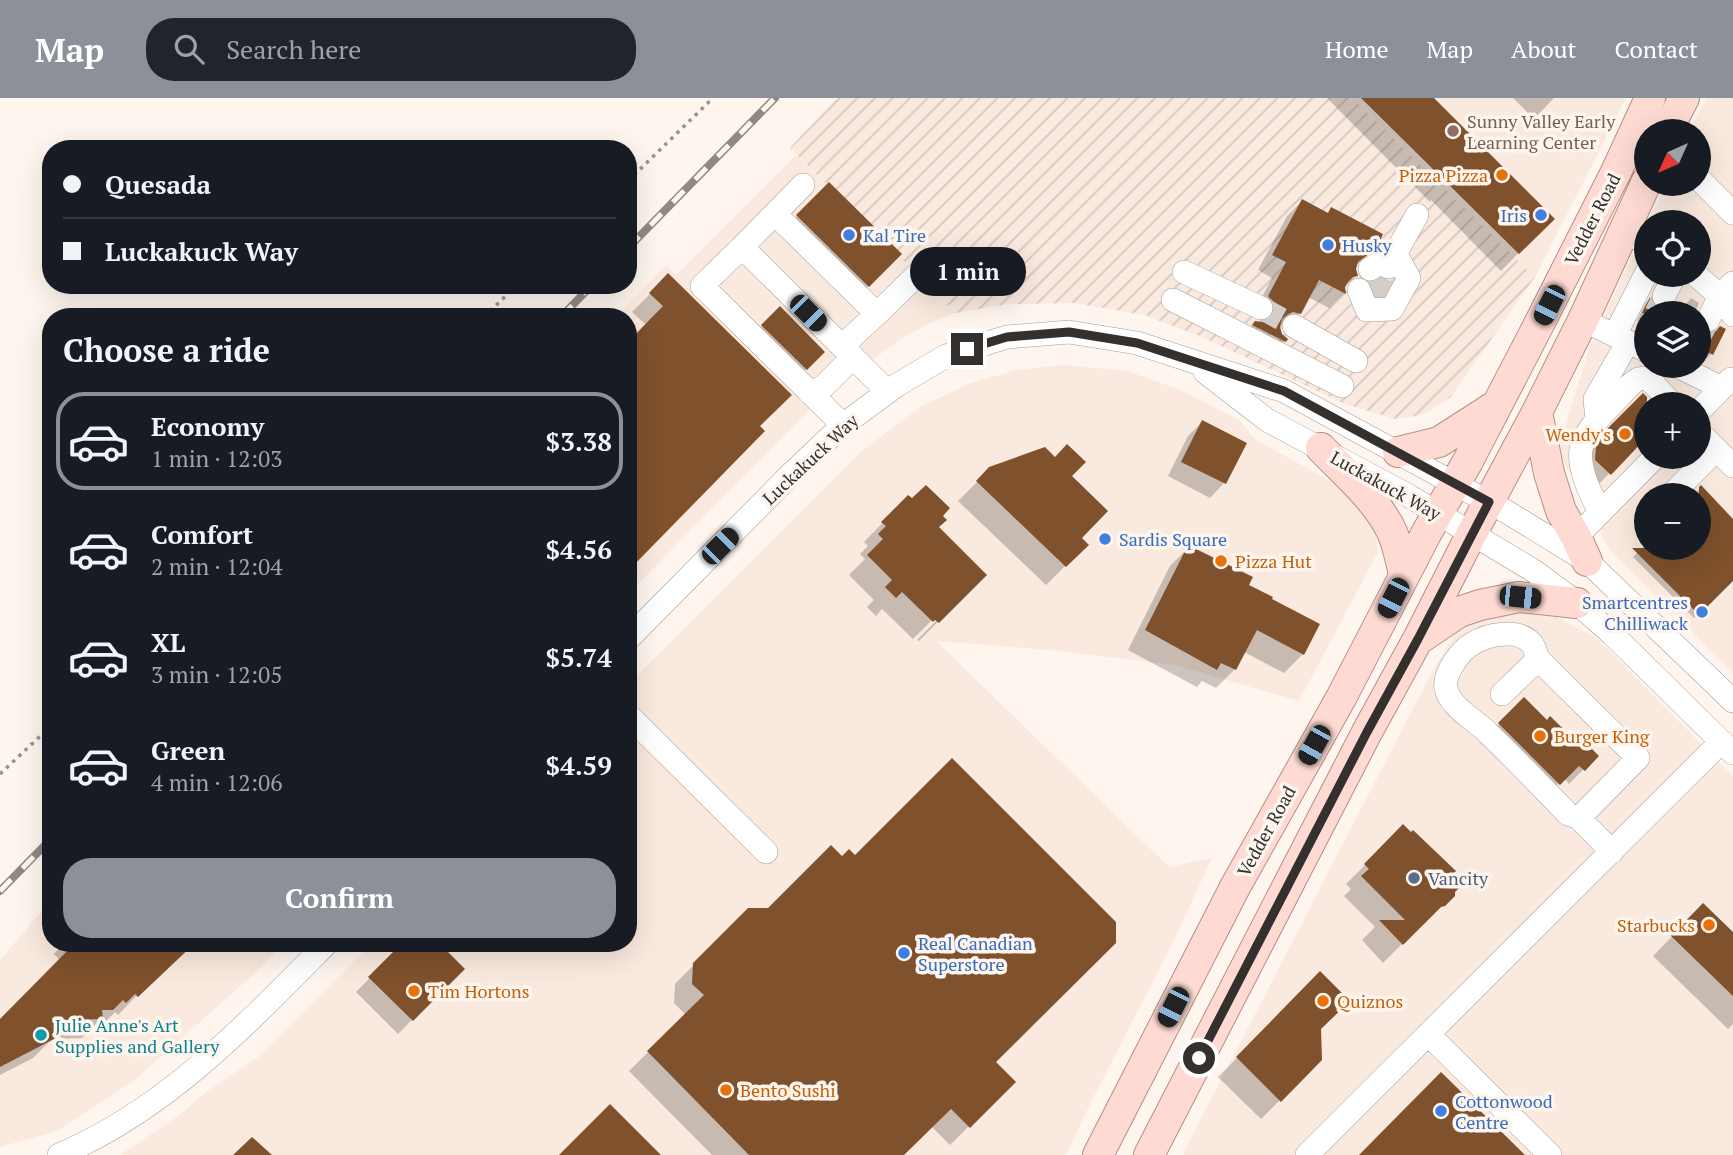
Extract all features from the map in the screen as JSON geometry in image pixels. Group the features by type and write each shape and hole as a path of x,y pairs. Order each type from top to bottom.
{"main road":[{"name":"Vedder Road","path":"1098,1155 1235,887 1341,698 1537,328 1650,98"},
{"path":"1673,119 1684,98"},
{"name":"Vedder Road","path":"1149,1155 1360,744 1418,639 1583,320 1634,239"},
{"path":"1398,452 1439,442 1495,406"},
{"path":"1537,412 1549,473 1561,511 1581,549"},
{"path":"1321,448 1370,498 1391,530 1399,550 1404,575"},
{"path":"1418,639 1458,612 1480,605 1520,597 1577,603"}],"street":[{"path":"803,185 702,286 843,425"},
{"path":"1712,192 1733,213"},
{"path":"775,214 877,314"},
{"path":"1377,273 1395,253 1417,215"},
{"path":"742,247 888,392"},
{"path":"1365,304 1392,309 1409,278 1395,253"},
{"path":"1184,272 1261,308"},
{"path":"810,393 824,386 877,314 919,273"},
{"path":"1711,285 1729,298 1711,317"},
{"path":"1664,296 1669,287"},
{"path":"1173,300 1342,386"},
{"path":"1583,320 1634,341"},
{"path":"1294,326 1356,361"},
{"name":"Luckakuck Way","path":"637,630 843,425 897,385 946,356 1007,337 1069,332 1137,343 1284,391 1581,549 1732,696"},
{"path":"1597,419 1595,399 1634,342"},
{"name":"Luckakuck Way","path":"1192,361 1267,420 1409,496 1534,570 1612,634 1727,748"},
{"path":"1711,377 1728,383 1711,399"},
{"path":"1600,513 1583,470 1581,449 1586,434 1597,419 1638,379 1651,381 1661,392"},
{"path":"1691,483 1728,460 1711,444"},
{"path":"1581,549 1600,513 1643,469"},
{"path":"1579,818 1638,758 1538,659 1534,646 1527,640 1511,633 1482,639 1470,645 1446,675 1446,688 1453,701 1465,715 1486,730 1568,814 1579,818 1612,852"},
{"path":"1503,694 1538,659"},
{"path":"637,724 766,852"},
{"path":"1307,1155 1612,852 1727,748"},
{"path":"59,1155 116,1127 187,1076 221,1049 318,952"},
{"path":"1428,1034 1550,1155"}],"path":[{"path":"637,172 713,98"},
{"path":"493,308 508,294"},
{"path":"0,774 42,734"}],"shaded area":[{"path":"837,98 1352,98 1535,277 1450,398 1422,415 1395,419 1345,404 1202,337 1144,315 1074,303 1008,304 956,313 790,148"},
{"path":"1352,98 1626,98 1535,277"},
{"path":"1706,98 1733,98 1733,674 1609,549 1558,450 1590,346 1634,253 1634,287 1711,287 1711,210 1654,210 1660,196 1712,196 1712,119 1696,119"},
{"path":"796,155 956,313 901,339 844,380 809,410 637,585 637,308 624,308 666,265 676,275"},
{"path":"1064,365 1127,371 1181,390 1239,420 1256,440 1353,494 1374,525 1378,552 1299,701 1175,665 1051,650 936,641 1169,867 1212,858 1066,1155 120,1155 258,1057 363,952 637,952 637,676 861,452 920,407 968,384 1016,370"},
{"name":"Cottonwood Centre","path":"1532,605 1595,637 1733,776 1733,1155 1184,1155 1422,691 1462,620"},
{"path":"42,911 42,952 275,952 132,1082 57,1131 0,1147 0,960"}],"building":[{"path":"1361,98 1434,98 1555,219 1519,254"},
{"name":"Kal Tire","path":"829,182 902,254 869,287 796,215"},
{"name":"Husky","path":"1302,199 1328,213 1331,207 1383,234 1376,249 1358,262 1358,276 1348,282 1345,287 1346,294 1319,280 1301,314 1293,312 1282,319 1280,327 1282,334 1288,339 1286,342 1252,325 1255,321 1268,320 1274,313 1275,306 1268,296 1286,262 1272,255"},
{"path":"668,273 792,395 760,426 765,431 637,562 637,333 663,306 649,293"},
{"path":"780,306 825,352 807,370 761,325"},
{"path":"1720,326 1726,329 1713,355 1711,334"},
{"name":"Wendy's","path":"1634,402 1634,451 1611,475 1595,460 1596,446 1607,429"},
{"path":"1202,420 1247,443 1226,484 1181,462"},
{"path":"1067,444 1086,462 1072,476 1108,511 1082,538 1089,545 1066,567 976,481 989,467 1045,447 1055,457"},
{"path":"926,485 950,508 943,516 947,520 939,527 987,575 939,623 935,620 933,622 902,592 896,598 885,587 892,580 867,555 883,539 878,534 886,526 881,522 908,495 912,498"},
{"path":"1711,496 1733,519 1733,581 1699,615 1644,560 1711,560"},
{"path":"1188,545 1253,577 1249,585 1320,624 1304,655 1257,630 1236,670 1221,663 1217,670 1145,630"},
{"path":"1524,697 1547,720 1550,716 1581,746 1585,742 1599,756 1585,771 1579,766 1560,785 1498,723"},
{"name":"Real Canadian Superstore","path":"952,758 1116,922 1116,943 996,1062 1016,1082 970,1128 951,1109 904,1155 749,1155 647,1051 704,995 692,984 693,963 748,908 768,908 831,845 842,856 849,849 855,855"},
{"path":"1403,824 1411,832 1413,830 1456,871 1451,877 1460,887 1455,896 1403,945 1379,920 1405,920 1361,876 1369,869 1364,864"},
{"path":"1703,903 1733,932 1733,996 1671,936"},
{"path":"66,952 186,952 138,997 135,994 126,1003 123,1000 113,1010 102,1010 103,1019 72,1020 54,1039 0,1067 0,1019"},
{"path":"393,952 448,952 465,969 413,1021 368,977"},
{"path":"1320,971 1350,1001 1321,1029 1322,1060 1281,1102 1236,1057"},
{"name":"Cottonwood Centre","path":"1441,1072 1525,1155 1359,1155"},
{"path":"610,1104 661,1155 559,1155"},
{"path":"252,1137 272,1155 233,1155"}],"tunnel":[{"path":"1373,298 1384,276"},
{"path":"1662,301 1664,296"},
{"path":"1261,308 1294,326"}],"railway":[{"path":"637,239 775,98"},
{"path":"570,308 583,294"},
{"path":"0,891 42,848"}],"place":[{"name":"Sunny Valley Early Learning Center","path":"1453,131"},
{"name":"Pizza Pizza","path":"1502,175"},
{"name":"Iris","path":"1541,215"},
{"name":"Kal Tire","path":"849,235"},
{"name":"Husky","path":"1328,245"},
{"name":"Wendy's","path":"1625,434"},
{"name":"Sardis Square","path":"1105,539"},
{"name":"Pizza Hut","path":"1221,561"},
{"name":"Smartcentres Chilliwack","path":"1702,612"},
{"name":"Burger King","path":"1540,736"},
{"name":"Vancity","path":"1414,878"},
{"name":"Starbucks","path":"1709,925"},
{"name":"Real Canadian Superstore","path":"904,953"},
{"name":"Tim Hortons","path":"414,991"},
{"name":"Quiznos","path":"1323,1001"},
{"name":"Julie Anne's Art Supplies and Gallery","path":"41,1035"},
{"name":"Bento Sushi","path":"726,1090"},
{"name":"Cottonwood Centre","path":"1441,1111"}],"route":[{"path":"967,349 1007,337 1069,332 1137,343 1284,391 1489,502 1199,1058"}]}
